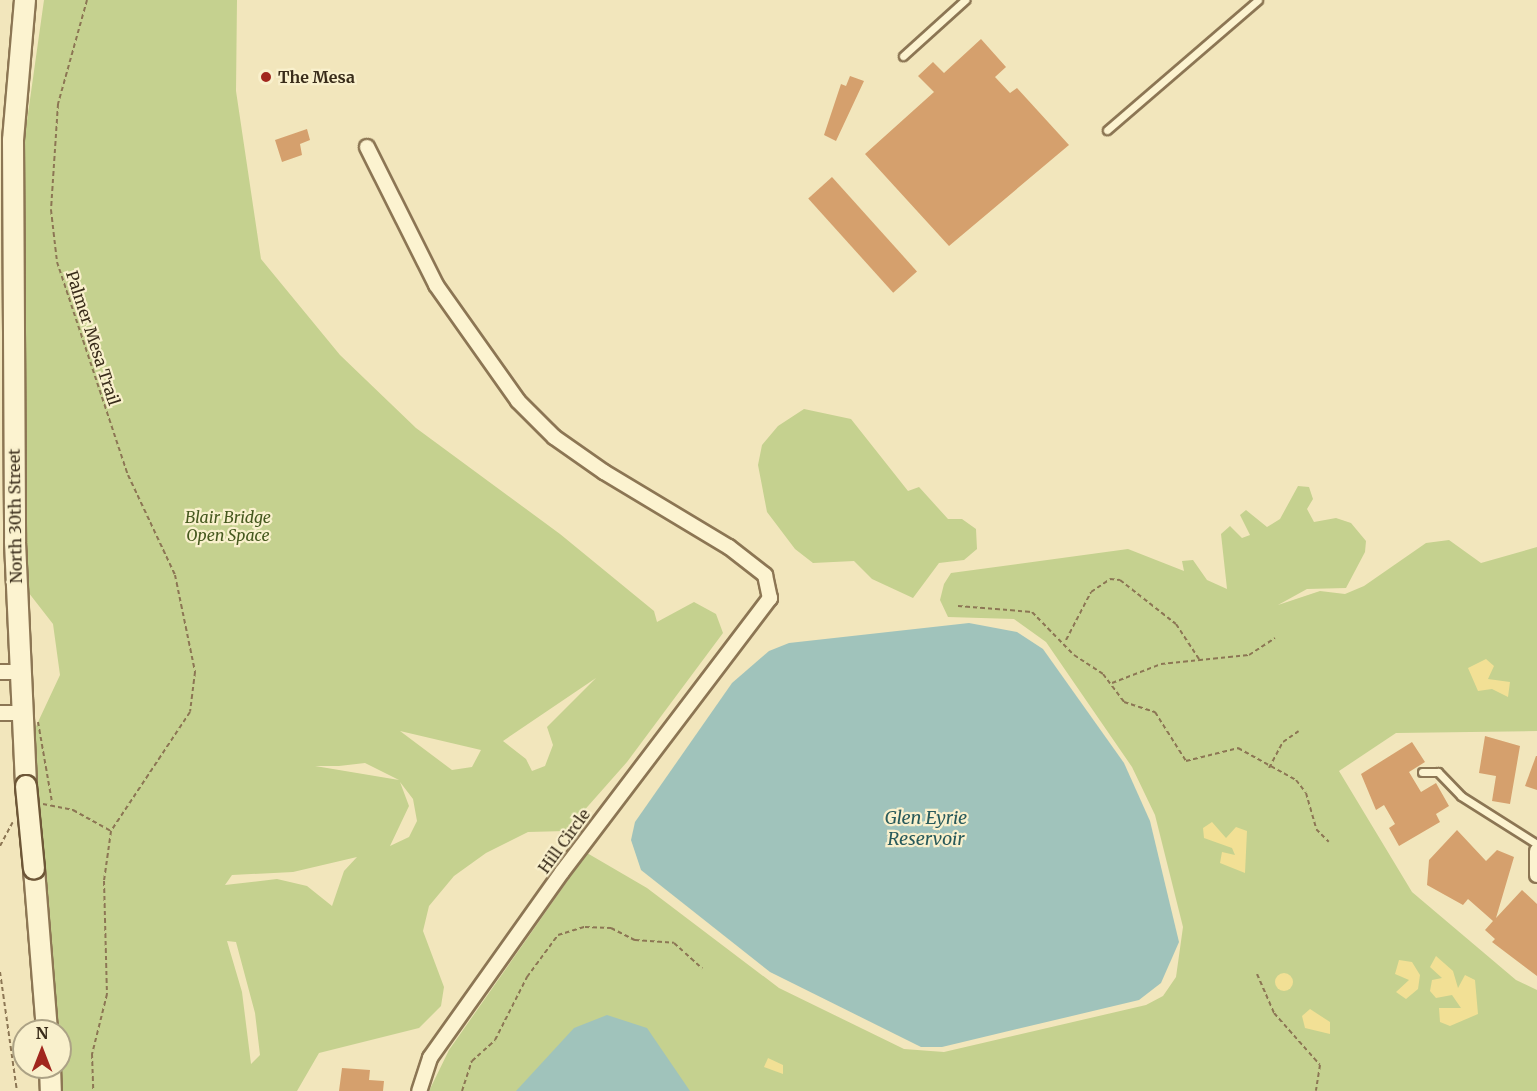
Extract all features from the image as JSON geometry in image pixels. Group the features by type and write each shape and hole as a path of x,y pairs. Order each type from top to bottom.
{"main road":[{"name":"North 30th Street","path":"25,0 13,140 9,672 20,717 46,1019"}],"street":[{"name":"Hill Circle","path":"367,147 436,285 518,401 596,466 729,547 765,575 770,598 751,619 444,1038 419,1091"},
{"path":"0,713 20,717"},
{"path":"1537,851 1537,875"}],"lane":[{"path":"903,56 964,0"},
{"path":"1107,129 1258,0"},
{"path":"1422,772 1438,772 1461,796 1537,844"}],"path":[{"name":"Palmer Mesa Trail","path":"87,0 57,104 51,210 57,262 128,475 175,575 195,672 193,699 180,728 111,831"},
{"path":"1066,640 1091,591 1110,579 1120,580 1176,624 1199,659"},
{"path":"958,606 1032,612 1066,640 1074,655 1112,683 1124,702 1155,712 1166,723 1186,761 1238,748 1269,768 1296,780 1306,793 1316,829 1329,842"},
{"path":"1112,683 1161,664 1249,655 1275,638"},
{"path":"20,717 41,722 52,802 111,831 104,881 107,994 92,1054 93,1091"},
{"path":"1269,768 1283,742 1299,731"},
{"path":"462,1091 472,1061 495,1040 527,977 558,935 585,927 611,928 635,940 674,943 702,968"},
{"path":"0,972 17,1091"},
{"path":"1257,974 1274,1013 1320,1065 1316,1091"}],"green space":[{"name":"Blair Bridge Open Space","path":"44,0 237,0 236,91 261,259 340,355 416,428 560,534 654,611 657,622 694,602 716,614 723,633 627,762 566,831 528,832 486,853 454,876 429,906 423,931 444,987 441,1006 419,1028 319,1053 297,1091 63,1091 62,1079 72,1079 72,1019 56,1019 31,737 60,675 53,624 25,588 24,142","holes":["596,678 547,727 553,745 545,766 532,771 526,759 503,741","400,731 481,750 472,767 452,770","365,763 399,780 315,766","400,782 413,799 417,821 409,837 390,846 409,806","357,857 344,871 332,906 307,886 277,879 225,885 232,875 293,872","227,941 236,942 255,1013 260,1055 251,1064 242,992"]},
{"path":"804,409 851,419 908,491 919,487 948,519 962,519 976,529 977,549 964,560 939,563 913,598 872,579 854,561 813,563 795,549 767,512 758,465 762,445 778,426"},
{"path":"1298,486 1309,487 1313,499 1307,509 1314,522 1336,518 1351,523 1366,541 1365,552 1346,588 1307,589 1278,605 1320,591 1345,594 1364,586 1426,543 1449,540 1481,563 1537,547 1537,731 1396,733 1339,771 1412,892 1516,980 1537,990 1537,1091 429,1091 449,1050 587,853 647,888 779,988 904,1049 944,1052 1146,1005 1163,996 1176,977 1183,927 1155,815 1132,767 1046,642 1014,619 948,617 940,600 944,584 951,573 1128,549 1184,571 1182,561 1193,560 1207,580 1227,589 1221,534 1230,526 1242,538 1250,535 1240,515 1246,510 1267,527 1280,519"}],"sand":[{"path":"1486,659 1494,666 1488,679 1510,682 1508,697 1492,689 1478,691 1468,668"},
{"path":"1212,822 1226,838 1236,827 1247,831 1245,873 1220,863 1222,852 1235,855 1232,848 1204,838 1203,828"},
{"path":"1436,956 1453,971 1458,988 1465,975 1475,980 1478,1014 1450,1026 1440,1022 1439,1008 1461,1008 1452,995 1436,998 1430,991 1432,980 1442,978 1430,967"},
{"path":"1399,960 1412,962 1420,975 1418,989 1406,999 1396,992 1409,980 1395,974"},
{"path":"1280,973 1288,973 1293,978 1291,989 1280,991 1275,986 1275,978"},
{"path":"1310,1009 1330,1022 1330,1034 1305,1028 1302,1016"},
{"path":"768,1058 783,1065 783,1074 764,1067"}],"water":[{"name":"Glen Eyrie Reservoir","path":"969,623 1017,632 1043,649 1124,763 1150,821 1179,942 1161,983 1139,1000 942,1047 921,1047 770,972 641,870 631,840 635,822 732,683 769,651 789,643"},
{"path":"607,1015 647,1028 690,1091 516,1091 574,1028"}],"building":[{"path":"981,39 1006,67 995,77 1010,93 1017,88 1069,145 949,246 865,154 934,92 918,76 933,62 944,73"},
{"path":"850,76 864,81 836,141 824,135 841,84 846,86"},
{"path":"307,129 310,140 300,144 302,155 282,162 275,140"},
{"path":"832,177 917,271 893,293 808,198"},
{"path":"1485,736 1520,746 1510,804 1492,801 1496,776 1479,773"},
{"path":"1412,742 1425,762 1409,772 1421,792 1436,783 1449,806 1436,814 1440,822 1399,846 1389,828 1395,824 1384,805 1376,810 1361,774"},
{"path":"1537,756 1537,790 1525,786"},
{"path":"1457,830 1486,861 1497,850 1514,857 1496,918 1522,890 1537,904 1537,976 1492,942 1495,939 1485,930 1493,921 1468,899 1463,905 1427,885 1429,860"},
{"path":"342,1068 370,1070 369,1080 384,1081 383,1091 339,1091"}],"place":[{"name":"The Mesa","path":"266,77"}]}
